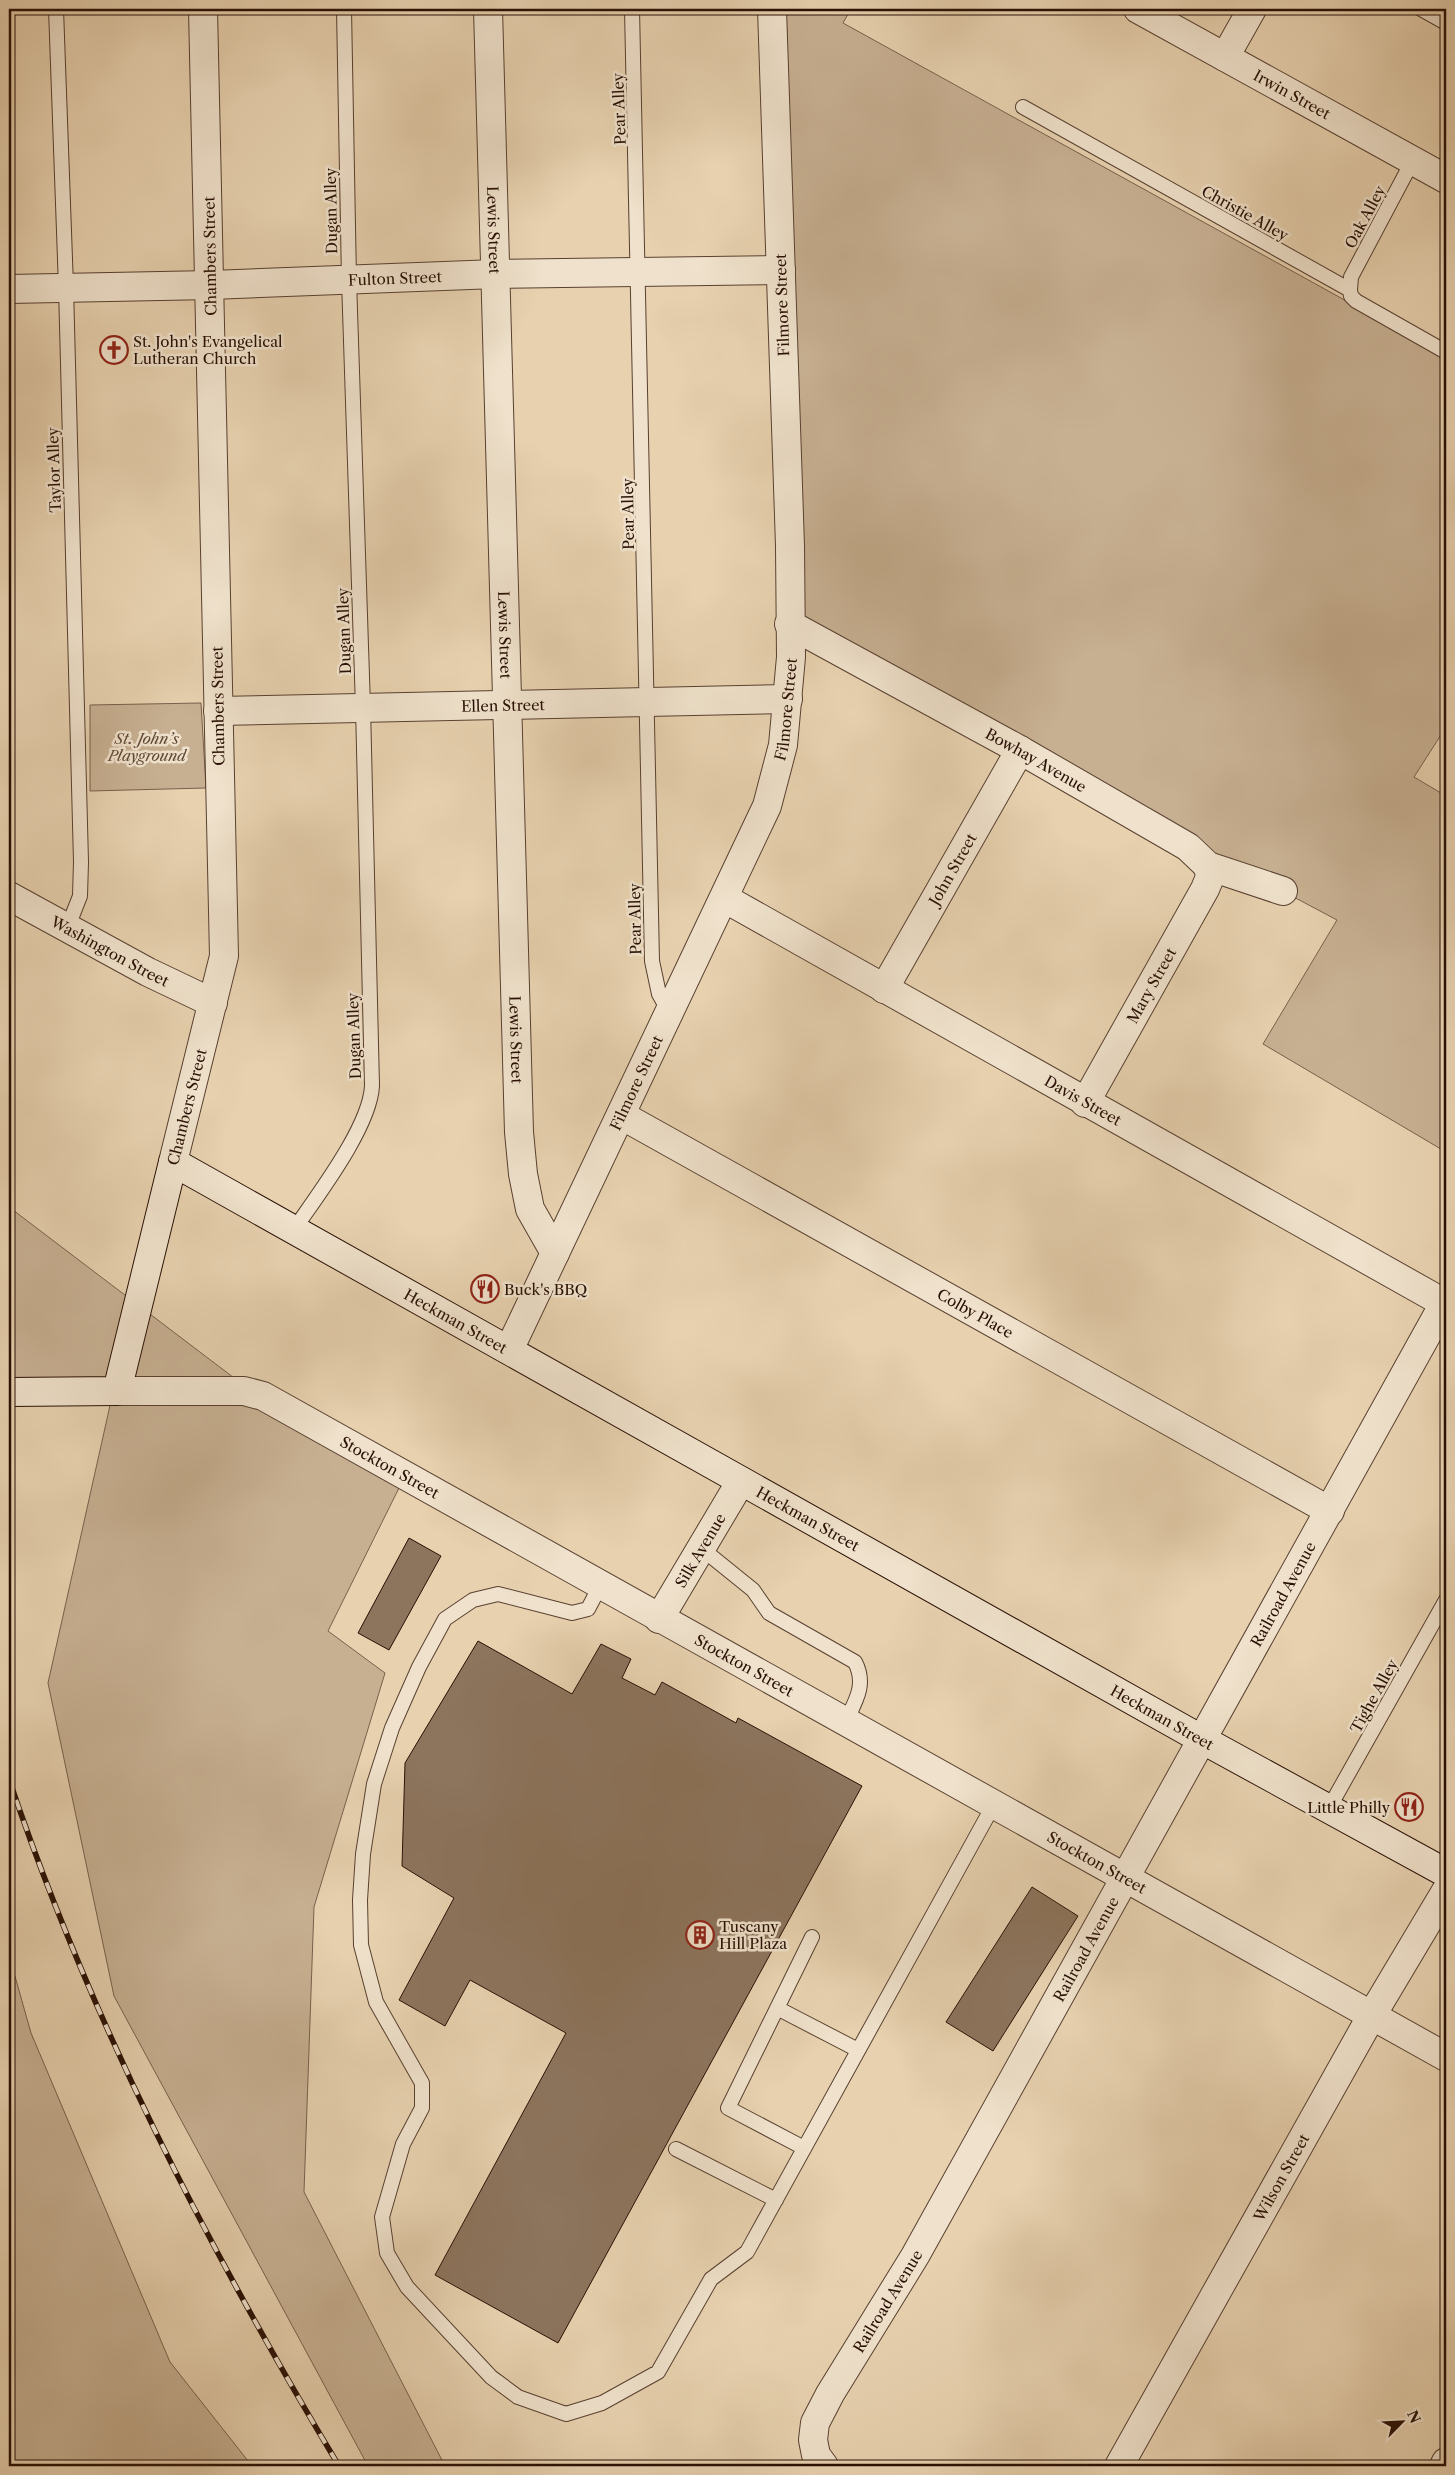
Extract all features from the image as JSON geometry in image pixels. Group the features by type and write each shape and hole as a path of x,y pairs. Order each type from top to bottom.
{"street":[{"name":"Chambers Street","path":"117,1391 224,956 225,924 218,711 211,285 203,9"},
{"name":"Lewis Street","path":"488,9 519,1132 523,1174 530,1209 555,1253"},
{"name":"Filmore Street","path":"509,1350 670,1014 767,806 775,784 788,699 790,546 772,9"},
{"name":"Irwin Street","path":"1138,9 1446,179"},
{"path":"1225,57 1252,9"},
{"name":"Fulton Street","path":"9,289 211,285 496,274 781,270"},
{"name":"Bowhay Avenue","path":"789,624 1020,750 1188,847 1202,857 1208,866 1283,891"},
{"name":"Ellen Street","path":"218,711 788,699"},
{"name":"John Street","path":"884,989 1020,750"},
{"name":"Mary Street","path":"1085,1103 1205,889 1210,877 1208,866"},
{"name":"Washington Street","path":"9,896 148,972 213,1003"},
{"name":"Davis Street","path":"724,898 1085,1103 1445,1301"},
{"name":"Colby Place","path":"621,1115 1330,1511"},
{"name":"Heckman Street","path":"173,1162 1202,1740 1446,1873"},
{"name":"Railroad Avenue","path":"824,2466 816,2455 815,2423 830,2394 915,2256 1445,1301"},
{"name":"Stockton Street","path":"9,1392 244,1391 262,1396 659,1620 1446,2057"},
{"name":"Silk Avenue","path":"659,1620 741,1481"},
{"name":"Wilson Street","path":"1120,2466 1372,2015 1446,1891"},
{"path":"1444,2466 1446,2462"}],"lane":[{"name":"Taylor Alley","path":"56,9 66,287 81,862 80,896 68,929"},
{"name":"Dugan Alley","path":"293,1231 335,1170 366,1114 372,1095 363,707 349,280 344,9"},
{"name":"Pear Alley","path":"632,9 652,961 659,994 670,1014"},
{"path":"1421,9 1446,22"},
{"name":"Christie Alley","path":"1023,107 1350,290 1351,296 1356,301 1446,352"},
{"name":"Oak Alley","path":"1350,290 1351,277 1413,160"},
{"path":"701,1548 753,1590 769,1613 856,1662 861,1672 860,1688 845,1723"},
{"path":"600,1586 588,1609 572,1613 498,1594 473,1600 445,1619 419,1667 392,1728 377,1775 363,1854 360,1900 361,1945 376,2002 422,2083 422,2108 403,2144 382,2217 387,2252 407,2287 491,2377 518,2397 566,2414 602,2403 658,2372 711,2279 747,2252 993,1806"},
{"name":"Tighe Alley","path":"1329,1808 1446,1600"},
{"path":"804,2148 728,2108 812,1937"},
{"path":"777,2008 858,2050"},
{"path":"676,2149 776,2200"}],"green space":[{"path":"774,9 851,9 843,23 1446,356 1446,727 1414,777 1446,796 1446,1152 1263,1044 1337,920 796,633"},
{"name":"St. John’s Playground","path":"201,703 206,788 90,791 90,705"},
{"path":"9,1207 246,1387 400,1486 328,1631 385,1673 314,1907 304,2192 445,2466 368,2466 114,1996 48,1683 113,1392 9,1394"},
{"path":"9,1955 31,2033 170,2362 252,2466 9,2466"}],"building":[{"path":"409,1538 441,1556 389,1650 358,1633"},
{"path":"478,1641 572,1694 601,1644 631,1659 622,1678 655,1695 662,1682 736,1723 738,1718 862,1786 558,2343 435,2275 566,2033 470,1980 445,2026 399,2000 454,1898 402,1866 405,1763"},
{"path":"1032,1887 1078,1916 993,2051 946,2022"}],"railway":[{"path":"9,1779 41,1869 76,1957 114,2045 155,2131 244,2301 339,2466"}],"place":[{"name":"St. John's Evangelical Lutheran Church","path":"114,350"},
{"name":"Buck's BBQ","path":"485,1289"},
{"name":"Little Philly","path":"1409,1807"},
{"name":"Tuscany Hill Plaza","path":"700,1935"}]}
